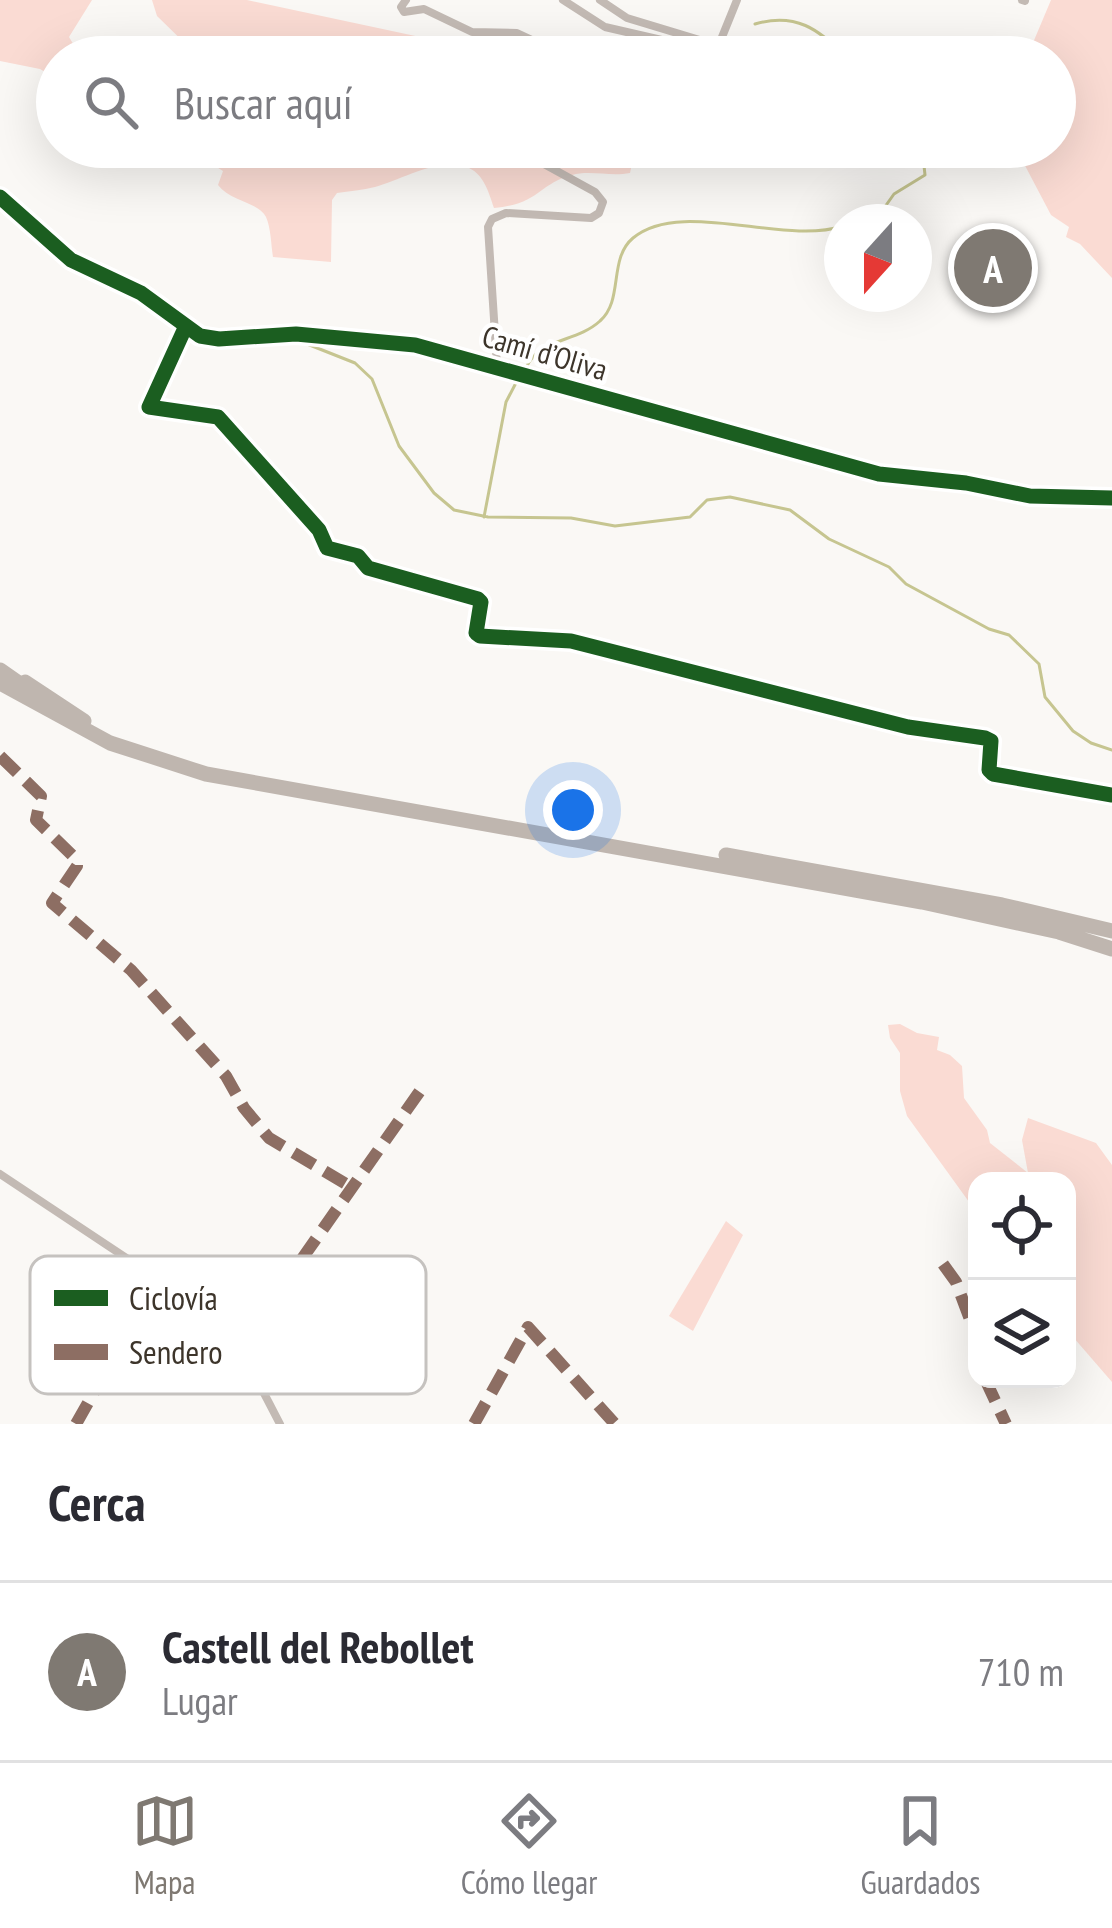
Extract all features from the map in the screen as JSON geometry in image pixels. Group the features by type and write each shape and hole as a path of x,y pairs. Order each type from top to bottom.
{"highway":[{"path":"0,666 84,721 155,750 256,775 862,879 1112,931"},
{"path":"0,686 110,743 206,774 940,905 1112,949"}],"street":[{"path":"406,0 401,7 404,12 424,9 472,32 525,36"},
{"path":"563,0 604,27 642,36"},
{"path":"600,0 627,18 686,36"},
{"path":"722,36 737,0"},
{"path":"497,365 488,227 492,219 506,213 591,218 603,202 595,191 552,168"},
{"name":"Camí d’Oliva","path":"0,197 70,260 141,293 185,328 219,340 282,333 401,343 497,365 741,439 879,474 966,483 1030,496 1112,498"},
{"path":"185,328 149,406 218,417 319,530 327,548 358,556 368,568 478,599 479,636 571,641 908,727 985,738 991,741 989,770 993,774 1112,795"},
{"path":"0,1174 124,1256"},
{"path":"271,1419 280,1424"}],"shaded area":[{"path":"0,0 92,0 70,36 36,36 36,68 0,61"},
{"path":"152,0 247,0 416,36 177,36 157,16"},
{"path":"1051,0 1112,0 1112,278 1080,244 1066,237 1069,227 1051,215 1026,168 1076,168 1076,36 1036,36"},
{"path":"218,168 428,168 375,187 337,193 332,200 331,262 273,257 266,217 218,185 223,171"},
{"path":"469,168 631,168 630,173 572,175 521,202 494,208 479,175"},
{"path":"900,1024 939,1037 937,1050 962,1066 964,1098 987,1130 990,1143 1027,1172 968,1172 968,1201 907,1116 900,1091 900,1053 888,1025"},
{"path":"1028,1118 1096,1143 1112,1165 1112,1382 1076,1340 1076,1172 1028,1172 1022,1140"},
{"path":"726,1221 743,1235 693,1331 669,1316"}],"waterway":[{"path":"755,24 794,22 822,36"},
{"path":"887,204 894,194 925,175 924,168"},
{"path":"526,368 539,351 600,321 612,302 625,247 653,227 705,222 824,230"},
{"path":"302,342 355,363 372,379 399,446 434,493 454,510 488,517 571,518 615,526 690,517 707,500 730,497 790,510 829,539 889,567 906,584 1009,635 1039,664 1045,697 1073,731 1112,750"},
{"path":"484,517 506,402 519,377"}],"marked path":[{"path":"0,756 41,796 36,820 77,860 52,903 131,970 226,1076 269,1138 351,1187"},
{"path":"304,1256 420,1091"},
{"path":"943,1264 968,1314"},
{"path":"474,1424 528,1327 615,1424"},
{"path":"989,1388 1006,1424"},
{"path":"76,1424 93,1394"}],"cycle path":[{"path":"0,197 71,260 141,293 200,336 296,334 415,345 879,474 966,483 1030,496 1112,498"},
{"path":"185,328 149,407 218,417 319,530 327,548 358,556 368,568 478,599 476,633 480,636 571,641 908,727 985,738 991,741 989,770 993,774 1112,795"}],"place":[{"name":"Castell del Rebollet","path":"993,268"}]}
